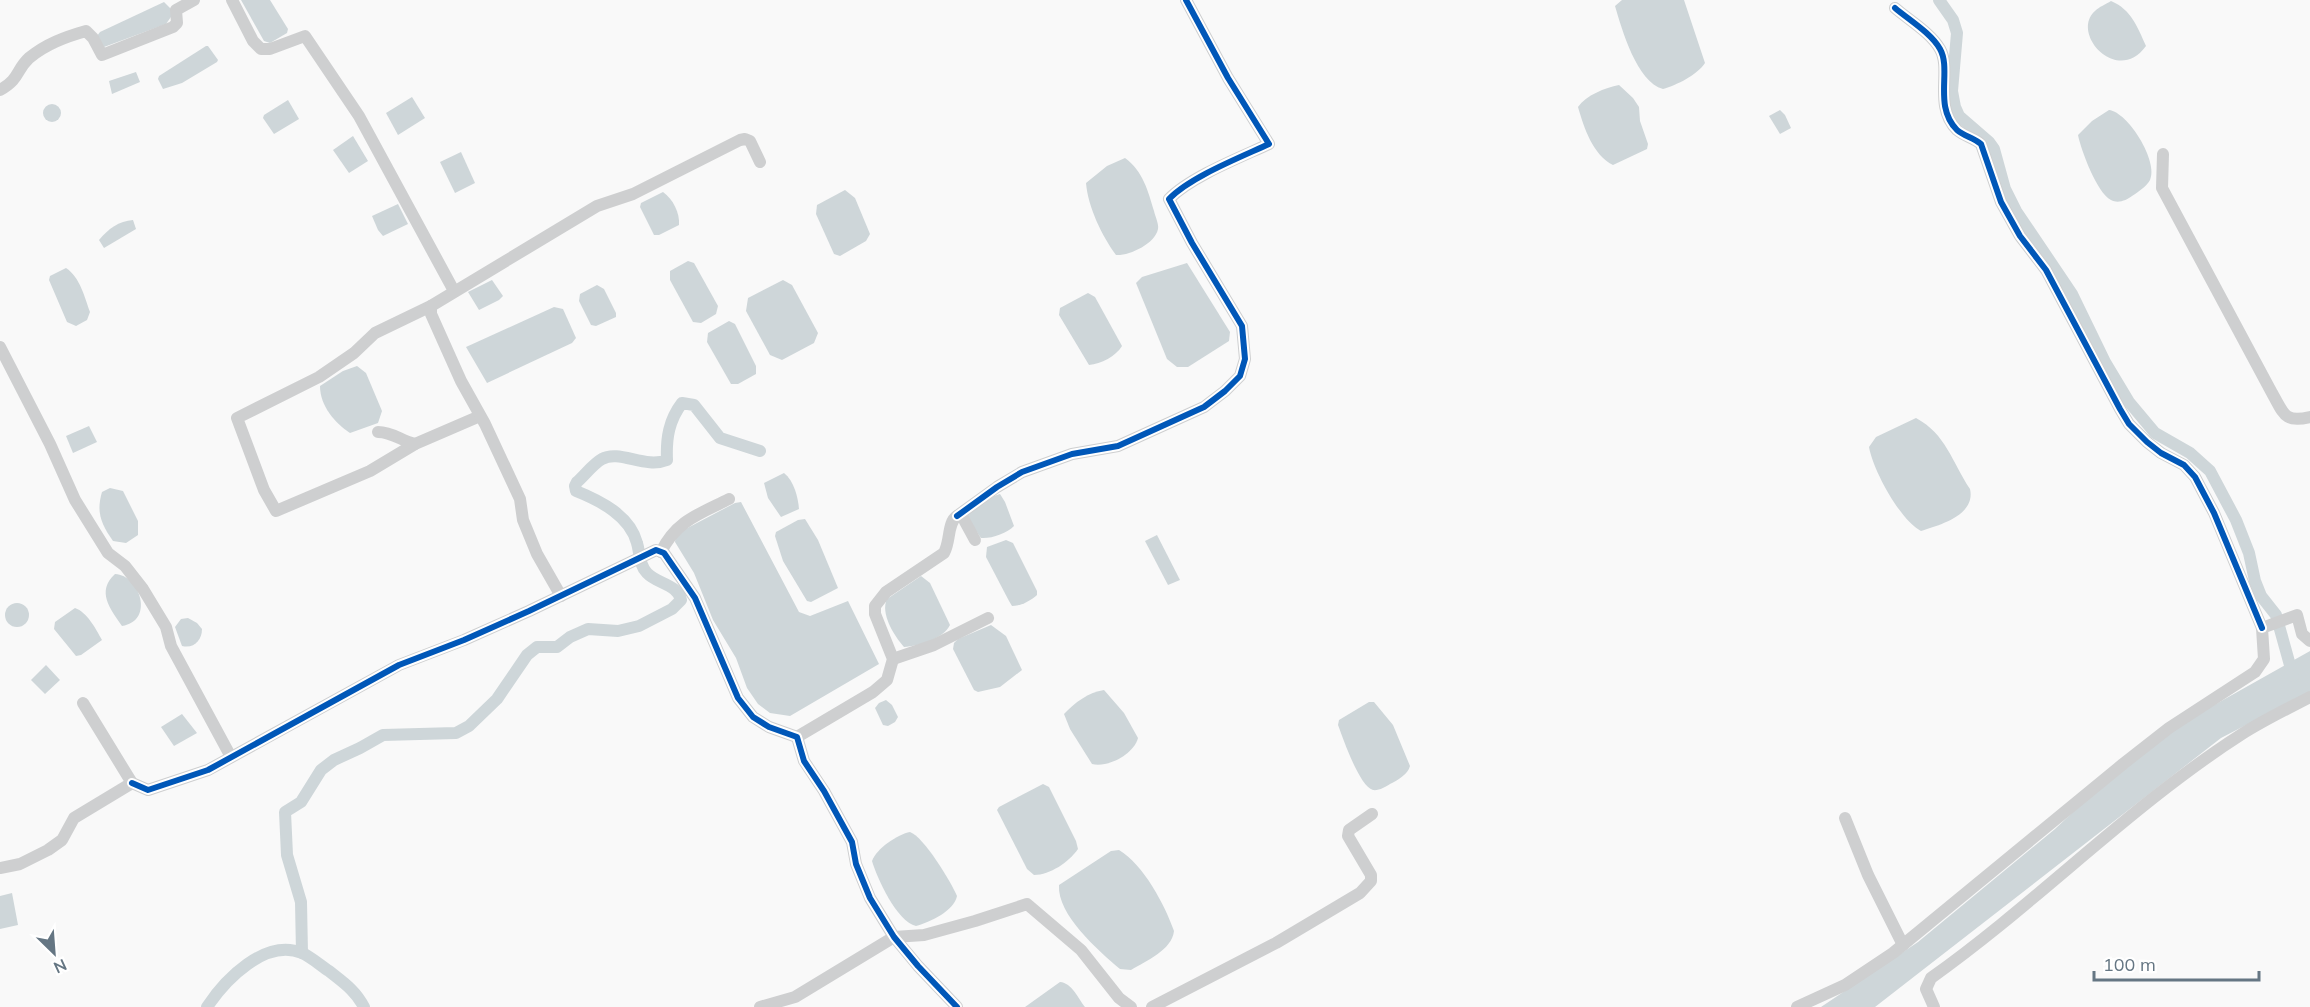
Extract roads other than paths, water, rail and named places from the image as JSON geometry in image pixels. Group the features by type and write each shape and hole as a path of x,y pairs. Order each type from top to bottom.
{"street":[{"path":"0,90 12,84 28,60 55,41 86,31 102,55 173,27 177,23 176,10 194,0"},
{"path":"232,0 254,41 261,48 270,49 305,36 360,116 454,291"},
{"path":"797,737 873,692 887,680 893,659 875,614 875,606 886,592 944,553 950,543 951,520 1022,472 1072,454 1118,446 1204,407 1240,376 1245,359 1242,326 1192,243 1169,199 1175,192 1269,144 1228,78 1186,0"},
{"path":"1797,1007 1845,985 1903,945 2123,764 2169,728 2255,672 2264,659 2264,627 2199,483 2184,465 2161,453 2147,442 2124,417 2046,270 2020,236 2001,202 1981,144 1959,132 1954,126 1944,101 1941,51 1936,43 1895,8"},
{"path":"480,416 415,444 370,471 276,511 264,490 237,418 319,377 354,353 375,333 431,306 597,206 633,194 745,138 750,141 760,162"},
{"path":"2163,154 2162,188 2267,384 2287,418 2297,420 2310,417"},
{"path":"431,306 431,314 461,381 520,499 523,519 537,554 561,596"},
{"path":"0,347 50,444 75,500 108,553 125,566 166,627 171,646 231,757"},
{"path":"378,432 388,432 415,444"},
{"path":"661,552 673,532 683,522 729,500"},
{"path":"957,516 963,518 975,540"},
{"path":"83,703 132,783 148,790 208,770 399,665 464,640 656,550 664,553 695,597 738,698 753,717 769,727 797,737"},
{"path":"2264,627 2297,615 2302,634 2310,641"},
{"path":"893,659 934,645 988,618"},
{"path":"1934,1007 1926,989 1931,978 2010,917 2120,825 2204,761 2264,720 2310,697"},
{"path":"797,737 804,761 824,791 852,842 856,864 870,898 894,937 957,1007"},
{"path":"0,868 20,864 48,850 62,840 74,818 132,783"},
{"path":"1152,1007 1276,943 1360,893 1371,881 1371,875 1348,836 1349,830 1372,814"},
{"path":"1845,818 1868,875 1903,945"},
{"path":"760,1007 795,998 894,937 924,935 1027,904 1081,950 1119,998 1131,1007"}],"waterway":[{"path":"1939,0 1953,20 1957,33 1952,91 1959,116 1994,149 2005,189 2016,211 2072,294 2105,362 2129,402 2155,433 2190,453 2210,471 2236,520 2249,553 2261,596 2276,615 2293,676"},
{"path":"302,953 301,902 287,855 285,812 301,802 321,770 334,760 383,735 456,733 469,726 497,699 527,655 537,647 557,647 570,637 588,629 618,631 639,626 672,609 681,600 672,587 651,577 644,570 633,533 621,517 604,505 576,491 577,482 595,464 609,457 616,456 650,462 667,460 669,430 682,403 694,405 720,438 760,451"},
{"path":"207,1007 224,985 247,964 274,951 288,950 302,953 329,971 353,991 364,1007"}]}
